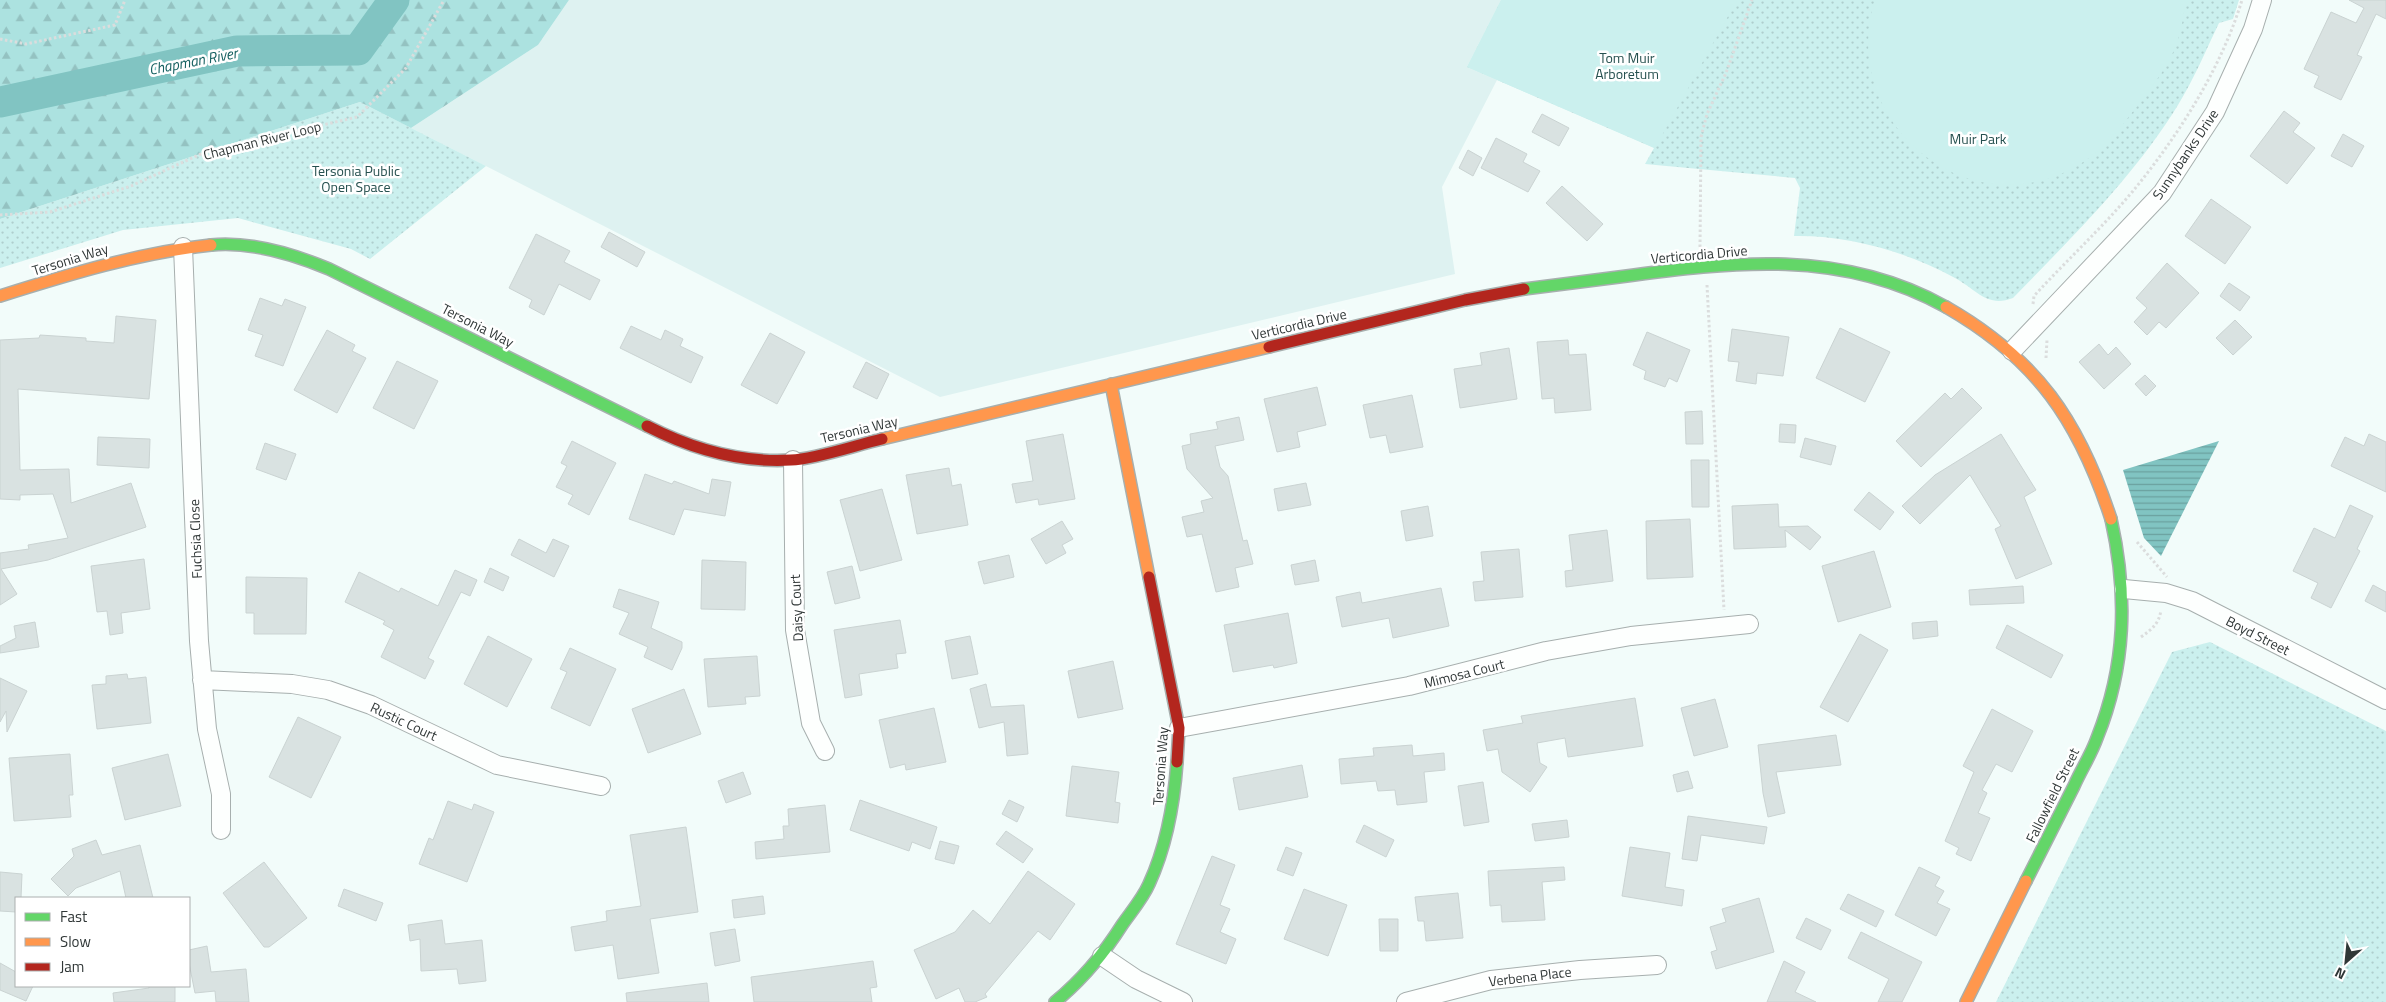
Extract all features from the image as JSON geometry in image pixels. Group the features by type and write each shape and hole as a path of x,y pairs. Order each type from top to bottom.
{"street":[{"name":"Sunnybanks Drive","path":"2012,351 2162,193 2215,112 2253,28 2262,0"},
{"name":"Tersonia Way","path":"0,296 134,255 183,247 228,243 290,254 316,262 670,438 714,453 756,459 793,460 1111,384 1180,728 1175,795 1166,839 1149,885 1102,956 1077,984 1055,1002"},
{"name":"Fuchsia Close","path":"183,247 202,680 207,729 221,794 221,830"},
{"name":"Verticordia Drive","path":"1111,384 1489,295 1660,271 1782,263 1814,265 1849,271 1893,283 1928,297 1965,317 2012,351 2053,399 2077,434 2101,482 2122,560 2124,589"},
{"name":"Daisy Court","path":"793,460 794,630 811,723 825,751"},
{"name":"Boyd Street","path":"2124,589 2166,593 2192,601 2386,700"},
{"name":"Fallowfield Street","path":"1966,1002 2097,739 2115,683 2122,642 2124,589"},
{"name":"Mimosa Court","path":"1180,728 1409,686 1546,651 1631,636 1749,624"},
{"name":"Rustic Court","path":"202,680 292,684 328,690 371,705 497,765 601,786"},
{"path":"1102,956 1136,979 1183,1002"},
{"name":"Verbena Place","path":"1406,1002 1491,980 1657,964"}],"path":[{"path":"0,40 26,44 115,25 125,0"},
{"name":"Chapman River Loop","path":"0,215 50,212 131,186 203,153 357,116 406,68 444,0"},
{"path":"1700,253 1701,137 1707,114 1726,73 1752,0"},
{"path":"1707,279 1724,612"}],"shaded area":[{"path":"569,0 1501,0 1467,67 1497,80 1442,187 1455,274 940,397 411,128 538,45"},
{"path":"2219,441 2161,556 2144,538 2123,470"}],"green space":[{"path":"0,0 569,0 538,45 411,128 360,102 0,219"},
{"name":"Muir Park","path":"1501,0 2239,0 2233,19 2219,23 2195,75 2178,105 2122,182 2013,298 1996,301 1982,296 1955,278 1937,269 1898,253 1835,238 1794,236 1800,188 1795,178 1645,164 1654,148 1467,67"},
{"name":"Tom Muir Arboretum","path":"1501,0 1737,0 1655,148 1467,67"},
{"path":"1875,0 2185,0 2185,4 2183,20 2175,47 2164,69 2131,114 2103,146 2077,166 2035,182 1993,184 1954,173 1920,152 1893,122 1875,86 1868,44"},
{"name":"Tersonia Public Open Space","path":"360,102 486,166 370,259 351,249 238,218 123,230 0,268 0,219"},
{"path":"2210,642 2386,731 2386,1002 1996,1002 2172,652"}],"building":[{"path":"2349,0 2386,0 2386,19 2376,14 2357,55 2362,57 2341,100 2314,87 2319,76 2304,69 2331,12 2356,23 2364,8"},
{"path":"2284,111 2300,123 2293,132 2315,148 2287,184 2250,156"},
{"path":"1542,114 1569,128 1559,146 1532,132"},
{"path":"2343,134 2364,146 2352,167 2331,156"},
{"path":"1496,138 1527,154 1523,162 1540,171 1528,192 1481,168"},
{"path":"1468,150 1482,158 1473,176 1459,168"},
{"path":"1562,186 1603,224 1587,241 1546,203"},
{"path":"2211,199 2251,227 2225,264 2185,236"},
{"path":"609,232 645,252 637,267 601,247"},
{"path":"536,234 570,251 564,262 600,280 590,300 559,284 544,315 529,307 532,300 509,288"},
{"path":"2167,263 2199,293 2166,328 2159,322 2147,335 2134,322 2147,308 2136,298"},
{"path":"2229,283 2250,297 2240,311 2220,296"},
{"path":"260,298 282,306 285,299 306,307 283,366 255,356 263,335 248,330"},
{"path":"116,316 156,320 149,399 18,389 20,470 69,469 71,503 131,483 146,527 48,560 1,569 17,594 0,605 0,553 29,549 28,545 68,538 53,494 20,495 20,500 0,499 0,340 39,338 40,335 86,338 86,341 114,343"},
{"path":"2235,320 2252,337 2233,355 2216,338"},
{"path":"631,326 661,340 665,330 683,339 680,346 703,357 691,383 620,348"},
{"path":"1840,328 1890,352 1865,402 1816,378"},
{"path":"1732,329 1789,337 1783,376 1757,373 1756,384 1736,381 1739,362 1728,361"},
{"path":"327,330 355,345 352,351 366,358 337,413 294,390"},
{"path":"1647,332 1690,350 1677,382 1669,378 1665,387 1644,379 1646,371 1633,365"},
{"path":"770,333 805,352 777,404 741,385"},
{"path":"1568,340 1569,355 1586,354 1591,410 1555,413 1554,398 1542,399 1537,342"},
{"path":"2099,344 2108,355 2116,347 2131,364 2104,389 2079,362"},
{"path":"1509,348 1517,399 1460,408 1454,369 1482,365 1480,353"},
{"path":"397,361 438,381 414,429 373,408"},
{"path":"866,362 889,374 877,399 853,387"},
{"path":"2145,375 2156,386 2146,396 2135,384"},
{"path":"1317,387 1326,425 1297,432 1300,447 1277,452 1264,399"},
{"path":"1962,388 1982,408 1921,467 1896,441 1945,393 1951,399"},
{"path":"1412,395 1423,447 1390,453 1386,435 1370,438 1363,405"},
{"path":"1702,411 1703,444 1686,444 1685,412"},
{"path":"1239,417 1244,440 1215,446 1220,467 1228,476 1243,541 1247,540 1253,564 1235,568 1239,587 1216,592 1202,534 1187,537 1182,517 1204,512 1201,501 1213,498 1187,469 1182,446 1191,444 1190,434 1218,429 1216,422"},
{"path":"1780,424 1796,425 1795,443 1779,442"},
{"path":"1063,434 1075,499 1039,505 1038,499 1016,503 1012,484 1033,481 1026,441"},
{"path":"2001,434 2036,490 2024,497 2052,564 2016,579 1995,529 2001,526 1970,475 1920,524 1902,506 1935,475"},
{"path":"2369,434 2386,442 2386,492 2331,466 2345,437 2364,446"},
{"path":"98,437 150,439 149,468 97,465"},
{"path":"1805,438 1836,446 1831,465 1800,457"},
{"path":"572,441 616,463 589,515 568,504 573,495 556,487 567,466 561,463"},
{"path":"265,443 296,454 286,480 256,469"},
{"path":"1691,460 1709,460 1709,507 1692,507"},
{"path":"949,468 952,486 961,484 968,525 917,534 906,475"},
{"path":"645,474 672,484 674,481 709,494 712,479 731,482 725,516 684,509 674,535 629,519"},
{"path":"1306,483 1311,505 1278,511 1274,489"},
{"path":"882,489 902,560 860,571 840,500"},
{"path":"1869,492 1894,512 1880,530 1854,510"},
{"path":"1778,504 1779,527 1808,526 1821,537 1810,550 1785,530 1786,547 1734,549 1732,506"},
{"path":"2350,505 2373,516 2357,549 2360,551 2331,608 2311,598 2318,583 2293,571 2314,528 2335,538"},
{"path":"1428,506 1433,536 1406,541 1401,511"},
{"path":"1690,519 1693,577 1647,579 1646,521"},
{"path":"1062,521 1073,539 1062,545 1066,553 1046,564 1031,539"},
{"path":"1607,530 1613,581 1566,587 1565,571 1573,570 1569,535"},
{"path":"519,539 546,553 553,539 569,546 554,577 511,555"},
{"path":"1519,549 1523,597 1475,601 1473,582 1484,581 1481,552"},
{"path":"1874,551 1891,607 1838,622 1822,566"},
{"path":"1009,555 1014,577 984,584 978,562"},
{"path":"144,559 150,609 121,613 123,633 110,635 107,611 97,612 91,566"},
{"path":"702,560 746,562 745,610 701,609"},
{"path":"1315,560 1319,581 1295,585 1291,565"},
{"path":"852,566 860,598 835,604 827,572"},
{"path":"490,568 509,577 503,591 484,582"},
{"path":"455,570 477,580 470,596 461,592 428,658 434,661 425,679 381,657 394,630 383,624 385,621 345,602 359,572 399,592 401,588 438,606"},
{"path":"246,577 307,578 306,634 254,634 254,613 246,613"},
{"path":"2373,585 2386,592 2386,612 2365,601"},
{"path":"2023,586 2024,603 1970,605 1969,590"},
{"path":"1441,588 1449,626 1393,638 1389,618 1342,627 1336,597 1360,592 1362,603"},
{"path":"619,589 659,602 651,628 682,642 682,648 672,670 644,657 648,647 619,634 629,613 613,607"},
{"path":"1288,613 1297,663 1274,668 1273,665 1233,672 1224,625"},
{"path":"900,620 906,653 896,654 898,668 859,674 862,695 845,698 834,630"},
{"path":"1937,621 1938,636 1913,639 1912,623"},
{"path":"35,622 39,647 0,653 0,646 16,638 14,626"},
{"path":"2007,625 2063,655 2051,678 1996,648"},
{"path":"1860,634 1888,650 1848,722 1820,707"},
{"path":"488,636 532,659 507,707 464,684"},
{"path":"970,636 978,674 952,679 945,641"},
{"path":"570,648 616,669 590,726 551,708 567,672 560,669"},
{"path":"757,656 760,696 745,697 746,704 708,707 704,659"},
{"path":"1113,661 1123,709 1078,718 1068,671"},
{"path":"127,674 128,679 146,677 151,723 97,729 92,685 106,684 106,676"},
{"path":"0,678 27,691 7,732 6,711 0,722"},
{"path":"986,684 991,707 1024,705 1028,754 1007,756 1004,722 979,728 970,689"},
{"path":"684,689 701,734 648,753 632,709"},
{"path":"1635,698 1643,746 1568,757 1565,738 1537,743 1540,763 1547,767 1530,792 1502,772 1498,749 1487,751 1483,730 1523,723 1521,716"},
{"path":"1715,699 1728,747 1694,756 1681,708"},
{"path":"934,708 946,762 906,770 905,764 890,768 879,720"},
{"path":"1992,709 2033,731 2012,772 1996,764 1982,790 1987,793 1978,813 1990,818 1971,861 1956,854 1959,848 1945,841 1974,772 1963,766"},
{"path":"298,717 341,737 311,798 269,777"},
{"path":"1836,735 1841,765 1776,772 1785,813 1768,817 1763,793 1758,745"},
{"path":"1412,745 1413,756 1444,753 1445,770 1424,772 1427,802 1397,805 1395,790 1378,791 1376,781 1341,784 1339,759 1374,756 1373,748"},
{"path":"70,754 73,795 69,795 71,817 14,821 9,758"},
{"path":"168,754 181,806 125,820 112,768"},
{"path":"1302,765 1308,797 1239,810 1233,778"},
{"path":"1072,766 1119,772 1115,802 1120,803 1118,823 1066,816"},
{"path":"1688,771 1693,788 1677,792 1673,775"},
{"path":"743,772 751,794 726,803 718,781"},
{"path":"1483,782 1489,822 1464,826 1458,786"},
{"path":"860,800 937,827 930,849 912,842 909,851 850,830"},
{"path":"1009,800 1024,807 1017,822 1002,814"},
{"path":"448,801 472,810 474,804 494,812 467,882 419,864 429,838 433,840"},
{"path":"825,805 830,852 756,859 755,842 784,839 783,826 789,826 788,809"},
{"path":"1688,816 1767,827 1764,844 1701,835 1697,861 1682,859"},
{"path":"1567,820 1569,837 1535,841 1532,824"},
{"path":"1364,825 1394,840 1386,857 1356,842"},
{"path":"686,827 698,912 650,919 659,973 618,979 613,945 575,951 571,927 607,921 606,911 641,906 630,835"},
{"path":"1006,831 1033,849 1023,863 996,844"},
{"path":"96,840 102,855 140,845 153,897 126,897 120,871 76,888 68,896 51,879 74,856 72,849"},
{"path":"940,841 959,846 954,864 935,859"},
{"path":"1286,847 1302,853 1293,876 1277,870"},
{"path":"1630,847 1670,853 1665,887 1684,890 1682,906 1622,896"},
{"path":"1212,856 1235,865 1220,905 1230,909 1220,932 1236,939 1226,964 1176,944"},
{"path":"264,862 307,918 269,947 264,947 223,893"},
{"path":"1564,867 1565,880 1542,882 1545,920 1502,922 1501,905 1490,906 1488,871"},
{"path":"1919,867 1940,877 1935,886 1944,891 1937,903 1950,909 1936,936 1895,915"},
{"path":"1028,871 1075,904 1050,940 1038,931 985,994 987,997 975,1002 965,1002 959,988 936,999 914,950 955,932 973,910 990,924"},
{"path":"0,872 22,874 21,897 15,897 15,912 0,911"},
{"path":"344,889 383,903 376,921 338,906"},
{"path":"1304,889 1347,905 1328,956 1284,939"},
{"path":"1458,893 1463,938 1426,941 1424,921 1418,921 1415,897"},
{"path":"1848,894 1884,911 1876,927 1840,909"},
{"path":"763,896 765,914 734,918 732,900"},
{"path":"1759,898 1774,952 1716,969 1711,952 1717,950 1710,927 1726,922 1722,909"},
{"path":"1806,918 1831,930 1821,950 1796,938"},
{"path":"1379,919 1398,919 1398,951 1380,951"},
{"path":"442,920 445,944 482,940 486,981 459,984 457,969 421,971 420,939 410,941 408,925"},
{"path":"735,929 740,961 715,966 710,933"},
{"path":"1861,932 1922,962 1902,1002 1878,1002 1889,979 1848,958"},
{"path":"207,946 211,972 246,969 249,1002 216,1002 215,991 195,993 190,968 190,950"},
{"path":"873,961 877,987 870,988 872,1002 754,1002 751,977"},
{"path":"1784,961 1805,972 1795,992 1816,1002 1767,1002"},
{"path":"0,963 15,971 15,987 33,987 26,1001 0,990"},
{"path":"707,983 709,1002 627,1002 626,993"},
{"path":"175,987 175,1002 114,1002 113,993 149,988"}],"waterway":[{"name":"Chapman River","path":"0,102 237,51 358,50 394,0"}],"traffic: fast":[{"path":"211,245 241,245 272,250 301,258 329,269 647,426"},
{"path":"1524,289 1703,267 1785,264 1826,268 1866,275 1906,288 1946,307"},
{"path":"2026,881 2092,750 2107,711 2114,684 2119,657 2122,603 2120,575 2111,519"},
{"path":"1055,1002 1075,984 1100,956 1137,905 1146,889 1161,854 1165,839 1172,809 1177,762"}],"traffic: slow":[{"path":"0,296 78,272 131,259 211,245"},
{"path":"1946,307 1978,327 2006,348 2030,371 2051,396 2085,452 2111,519"},
{"path":"882,439 1269,347"},
{"path":"1111,384 1149,577"},
{"path":"1966,1002 2026,881"}],"traffic: jam":[{"path":"1269,347 1465,300 1524,289"},
{"path":"647,426 699,448 717,453 735,457 772,460 812,457 882,439"},
{"path":"1149,577 1179,728 1177,762"}]}
